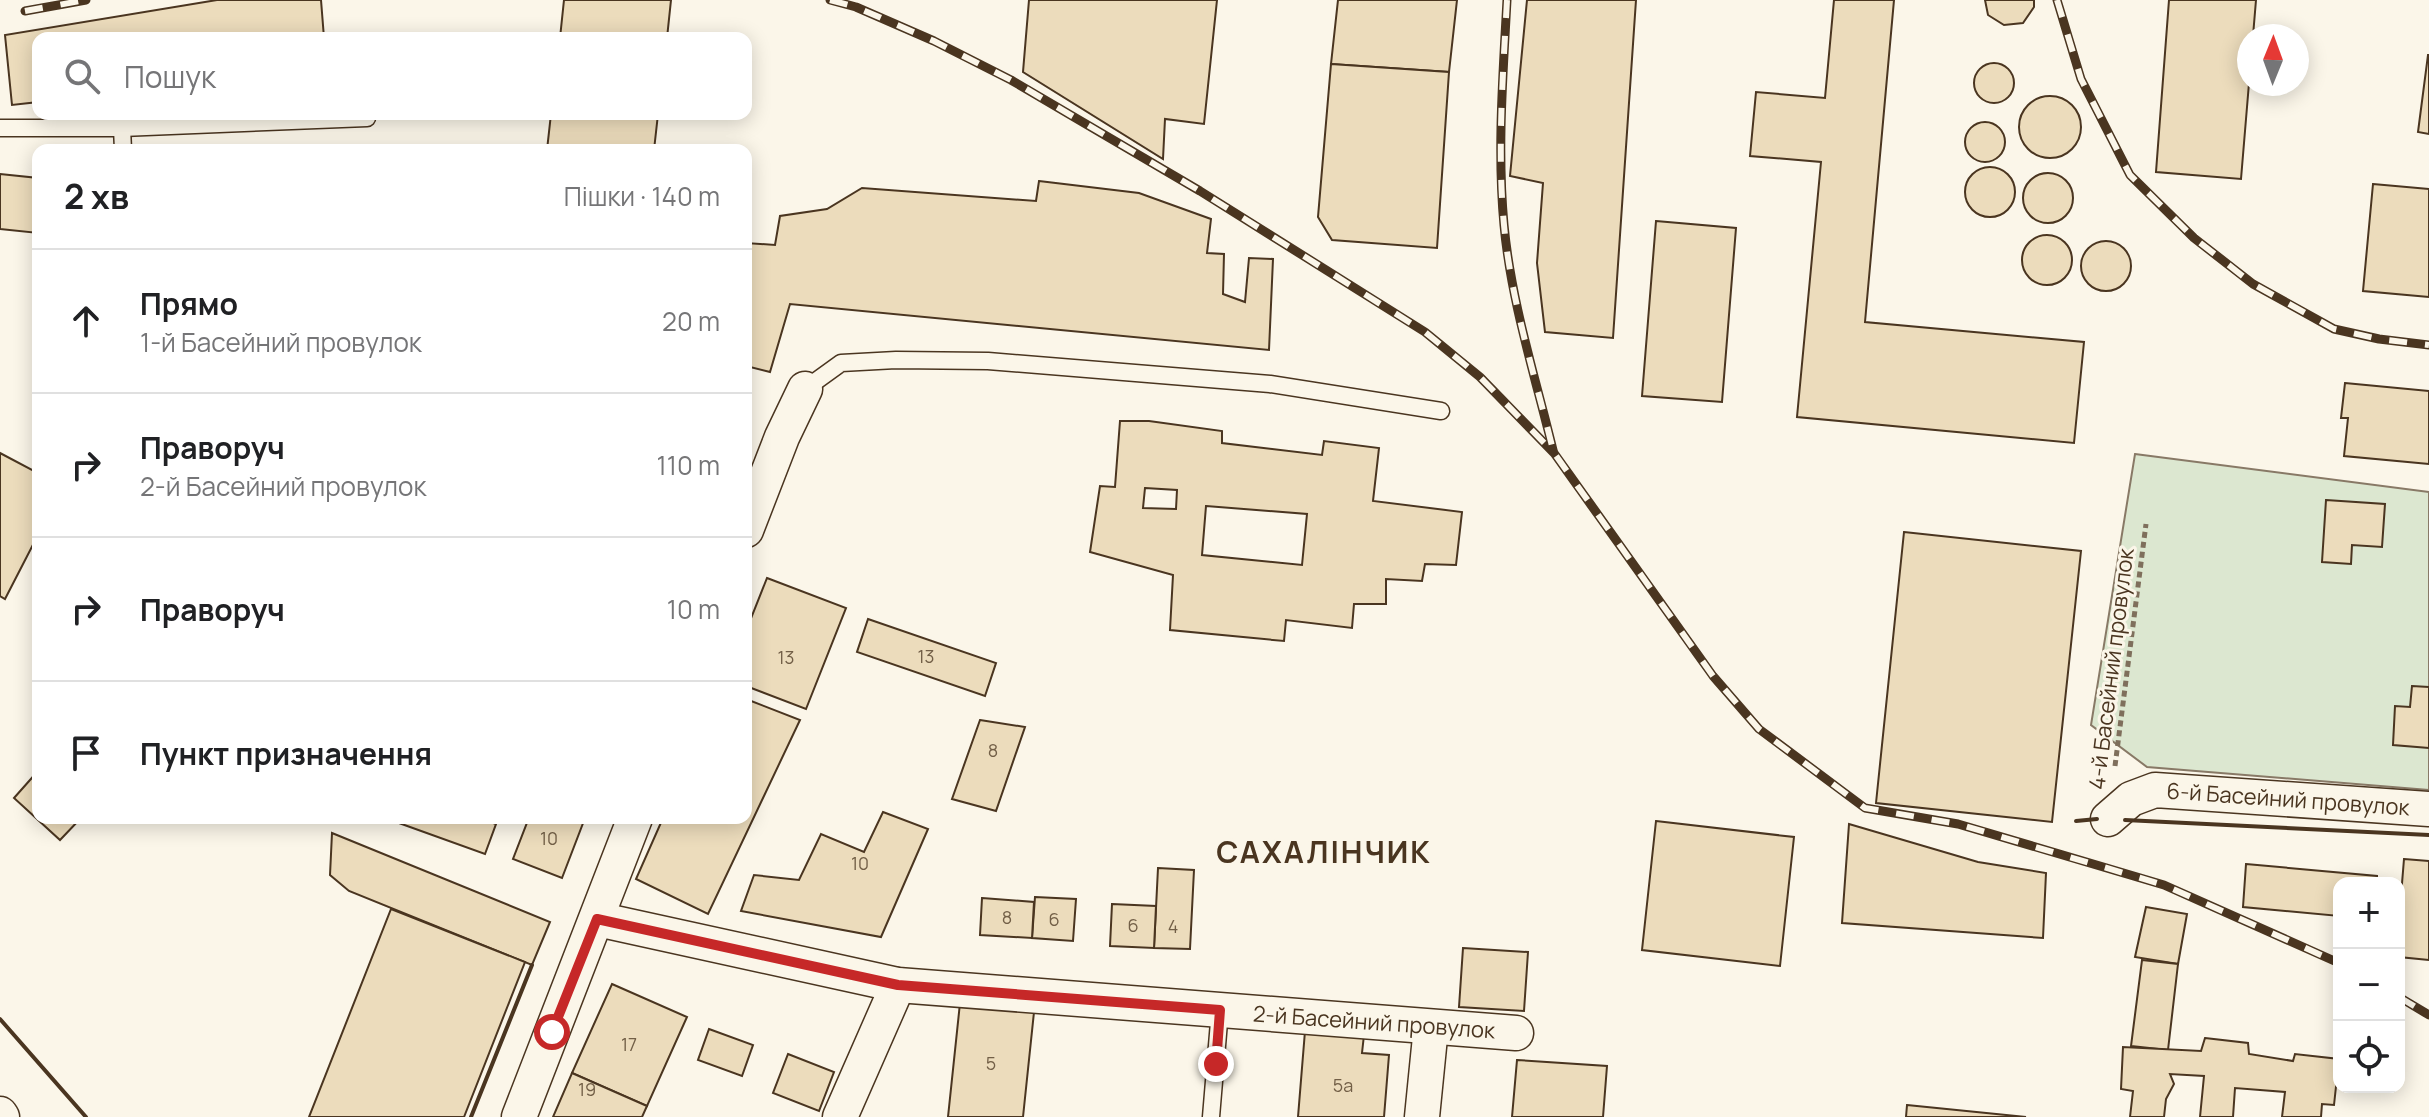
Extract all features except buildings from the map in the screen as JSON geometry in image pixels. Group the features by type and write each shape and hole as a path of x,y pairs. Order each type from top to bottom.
{"street":[{"path":"752,514 782,437 805,389"},
{"name":"6-й Басейний провулок","path":"2108,819 2131,799 2155,790 2429,809"},
{"path":"519,1117 633,824"},
{"name":"2-й Басейний провулок","path":"597,919 898,985 1516,1033"},
{"path":"840,1117 898,985"},
{"path":"1422,1117 1431,1027"}],"lane":[{"path":"0,128 122,128 318,120"},
{"path":"122,128 123,144"},
{"path":"805,389 841,363 988,361 1270,384 1441,411"},
{"path":"1211,1117 1220,1010"}],"path":[{"name":"4-й Басейний провулок","path":"2108,819 2146,524"}],"green space":[{"path":"2135,454 2429,492 2429,790 2147,767 2091,725"}],"railway":[{"path":"25,11 86,0"},
{"path":"830,0 856,7 934,41 1011,80 1200,191 1425,332 1480,377 1554,453 1713,676 1759,729 1865,808 1958,824 2164,885 2333,960"},
{"path":"1507,0 1501,141 1504,225 1518,310 1553,450"},
{"path":"2057,0 2081,79 2130,175 2194,238 2253,284 2334,329 2429,345"},
{"path":"2405,1001 2429,1015"}],"wall":[{"path":"2076,821 2097,819"},
{"path":"2125,820 2429,835"},
{"path":"471,1117 532,965"},
{"path":"0,1019 86,1117"}],"district":[{"name":"САХАЛІНЧИК","path":"1324,853"}],"route":[{"path":"552,1032 597,919 898,985 1220,1010 1216,1064"}]}
